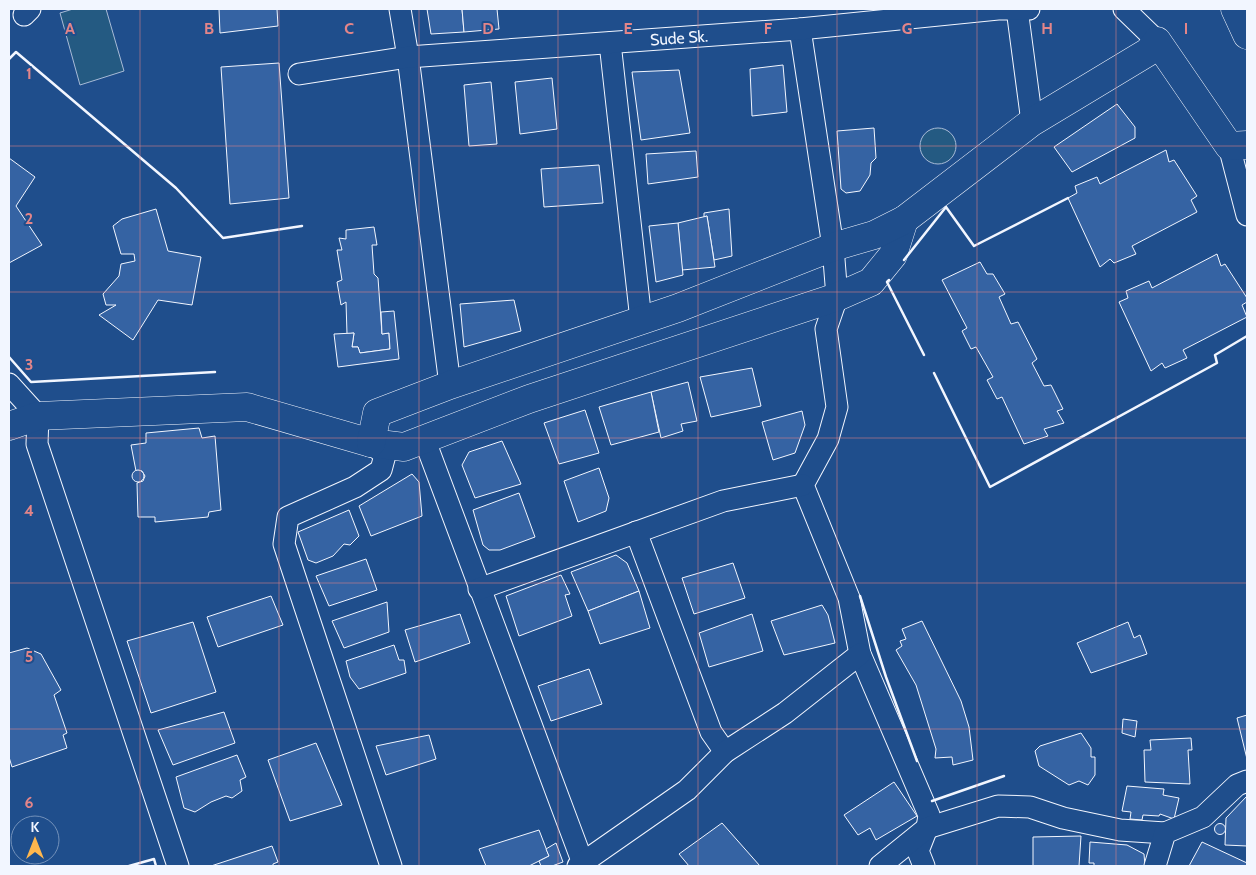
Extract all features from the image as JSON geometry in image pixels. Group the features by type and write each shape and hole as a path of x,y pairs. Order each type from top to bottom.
{"street":[{"path":"400,9 408,57 450,385"},
{"path":"1018,9 1032,122"},
{"name":"Sude Sk.","path":"299,74 408,57 800,30 1029,9"},
{"path":"1124,9 1157,41 1238,145 1247,215"},
{"path":"800,30 833,248 837,297 826,329 836,407 828,439 803,485"},
{"path":"371,442 377,413 450,385 641,320 833,248 874,235 904,220 1032,122 1148,52 1157,41"},
{"path":"610,43 641,320"},
{"path":"9,426 38,416 247,407 371,442 404,447 425,441 529,399 837,297 871,282 893,255 904,220"},
{"path":"9,384 38,416 37,444 178,866"},
{"path":"425,441 581,865 687,790 725,752 785,713 860,654"},
{"path":"371,442 385,455 382,470 355,487 288,517 284,544 391,866"},
{"path":"479,589 723,501 803,485"},
{"path":"803,485 849,598 860,654 929,815 927,828 918,850 924,866"},
{"path":"636,532 711,732 725,752"},
{"path":"880,866 927,828 998,806 1030,807 1063,818 1120,830 1165,833 1203,817 1238,785 1247,781"},
{"path":"1155,866 1165,833"}],"shaded area":[{"path":"73,9 106,9 124,71 80,85 60,13"},
{"path":"938,128 950,134 956,146 950,158 938,164 926,158 920,146 926,134"}],"building":[{"path":"219,9 277,9 278,26 220,33"},
{"path":"427,9 462,9 464,32 431,34"},
{"path":"462,9 497,9 499,29 464,32"},
{"path":"279,63 289,198 230,204 221,67"},
{"path":"783,65 787,112 752,116 750,69"},
{"path":"679,70 690,133 641,140 632,72"},
{"path":"552,78 557,129 520,134 515,82"},
{"path":"491,82 497,144 469,146 464,85"},
{"path":"1117,104 1135,127 1135,138 1072,172 1054,147"},
{"path":"874,128 876,158 871,163 870,175 860,191 846,193 841,189 837,131"},
{"path":"1166,150 1169,162 1174,160 1197,196 1191,200 1197,212 1132,246 1136,254 1114,263 1110,259 1100,267 1068,198 1077,193 1075,186 1097,177 1100,184"},
{"path":"696,151 698,177 648,184 646,154"},
{"path":"9,158 35,177 16,206 42,245 9,263"},
{"path":"599,165 603,203 544,207 541,169"},
{"path":"156,209 168,251 201,257 192,305 158,300 133,340 99,315 116,305 106,305 103,294 119,276 121,264 135,261 134,254 121,254 113,226 122,219"},
{"path":"729,209 732,256 714,260 707,216 704,217 704,213"},
{"path":"707,216 715,267 682,270 678,223"},
{"path":"678,223 683,275 656,282 649,226"},
{"path":"374,227 377,245 372,245 374,274 378,278 382,334 389,333 390,349 360,353 358,347 352,347 354,333 347,334 346,302 341,305 337,282 342,280 337,250 342,250 339,238 346,239 346,230"},
{"path":"1217,254 1221,266 1225,264 1247,298 1247,302 1242,305 1247,317 1183,350 1187,358 1165,368 1162,363 1151,371 1119,302 1128,298 1126,291 1149,281 1152,288"},
{"path":"980,262 987,274 993,274 1005,294 999,297 1011,324 1018,322 1037,359 1032,363 1044,386 1051,385 1063,409 1057,411 1064,423 1044,429 1048,436 1024,444 1002,397 997,399 987,380 993,377 976,347 971,349 962,331 967,328 942,280"},
{"path":"514,300 521,331 464,347 460,304"},
{"path":"394,311 399,359 338,367 334,334 354,333 352,347 358,347 360,353 390,349 389,333 382,334 381,312"},
{"path":"752,368 761,406 711,417 700,377"},
{"path":"688,382 697,421 681,424 683,431 661,438 651,392"},
{"path":"651,392 659,432 611,445 599,407"},
{"path":"585,410 599,453 559,464 544,423"},
{"path":"802,411 805,425 795,453 773,460 762,422"},
{"path":"199,428 202,438 215,436 221,510 209,512 208,517 155,522 155,517 138,517 137,483 143,481 145,476 142,471 136,471 131,445 146,443 146,433"},
{"path":"502,441 521,484 475,498 462,465 469,452"},
{"path":"599,468 609,498 606,511 578,522 564,481"},
{"path":"136,470 140,470 144,476 140,482 136,482 132,478 132,474"},
{"path":"412,474 419,482 422,516 371,536 359,506"},
{"path":"519,493 535,537 500,550 489,550 483,545 473,510"},
{"path":"349,510 359,536 350,545 344,544 333,556 316,563 308,560 298,532"},
{"path":"616,555 627,563 639,591 588,611 571,572"},
{"path":"366,559 377,590 329,606 316,576"},
{"path":"733,563 745,598 694,614 682,578"},
{"path":"561,575 570,594 565,595 572,616 519,636 506,596"},
{"path":"639,591 650,628 600,644 588,611"},
{"path":"271,596 283,625 218,647 207,617"},
{"path":"387,602 389,632 344,648 332,621"},
{"path":"822,605 828,615 835,643 784,655 771,621"},
{"path":"460,614 470,643 415,662 405,630"},
{"path":"752,614 763,651 709,667 699,633"},
{"path":"922,621 961,701 969,727 973,760 953,765 952,757 935,758 936,749 916,685 896,650 902,646 900,641 906,639 902,629"},
{"path":"193,622 216,692 151,713 127,641"},
{"path":"1128,622 1134,638 1140,635 1147,654 1091,673 1077,643"},
{"path":"394,645 399,660 404,660 406,673 359,689 350,677 346,661"},
{"path":"27,648 41,654 61,690 54,695 67,733 63,735 67,748 12,767 9,757 9,653"},
{"path":"589,669 602,704 551,721 538,686"},
{"path":"224,712 235,743 173,765 158,730"},
{"path":"1247,715 1247,759 1237,718"},
{"path":"1123,719 1137,721 1135,737 1122,733"},
{"path":"1081,733 1091,748 1091,757 1095,757 1095,775 1088,785 1079,781 1069,785 1039,766 1035,751 1040,746"},
{"path":"429,735 436,759 386,775 376,746"},
{"path":"1191,738 1192,750 1188,750 1190,784 1145,782 1144,750 1151,750 1150,740"},
{"path":"316,743 342,805 290,821 268,760"},
{"path":"237,755 246,777 240,780 242,791 232,798 226,796 211,802 195,812 184,808 176,777"},
{"path":"894,782 917,816 876,840 870,828 858,835 844,815"},
{"path":"1127,786 1164,789 1163,795 1179,798 1174,819 1160,814 1159,816 1143,815 1142,820 1130,819 1131,812 1122,811"},
{"path":"1247,796 1247,846 1225,845 1226,818"},
{"path":"722,823 760,866 689,866 679,854"},
{"path":"1218,824 1222,824 1225,829 1224,833 1218,834 1215,831 1215,827"},
{"path":"539,830 549,856 529,866 486,866 479,849"},
{"path":"1081,836 1079,866 1033,866 1033,837"},
{"path":"1090,842 1127,845 1144,854 1145,866 1094,866 1094,863 1089,863"},
{"path":"1202,842 1247,863 1247,866 1189,866"},
{"path":"556,843 563,862 552,866 541,866 539,861 549,856 546,849"},
{"path":"272,846 278,862 273,864 273,866 211,866"}],"wall":[{"path":"9,59 16,52 176,188 223,238 302,226"},
{"path":"904,260 946,207 974,246 1068,198"},
{"path":"889,280 887,282 924,355"},
{"path":"934,373 990,487 1217,363 1215,355 1247,336"},
{"path":"9,357 31,382 215,372"},
{"path":"860,596 886,677 917,761"},
{"path":"932,801 1004,776"},
{"path":"129,866 154,859 156,866"}]}
